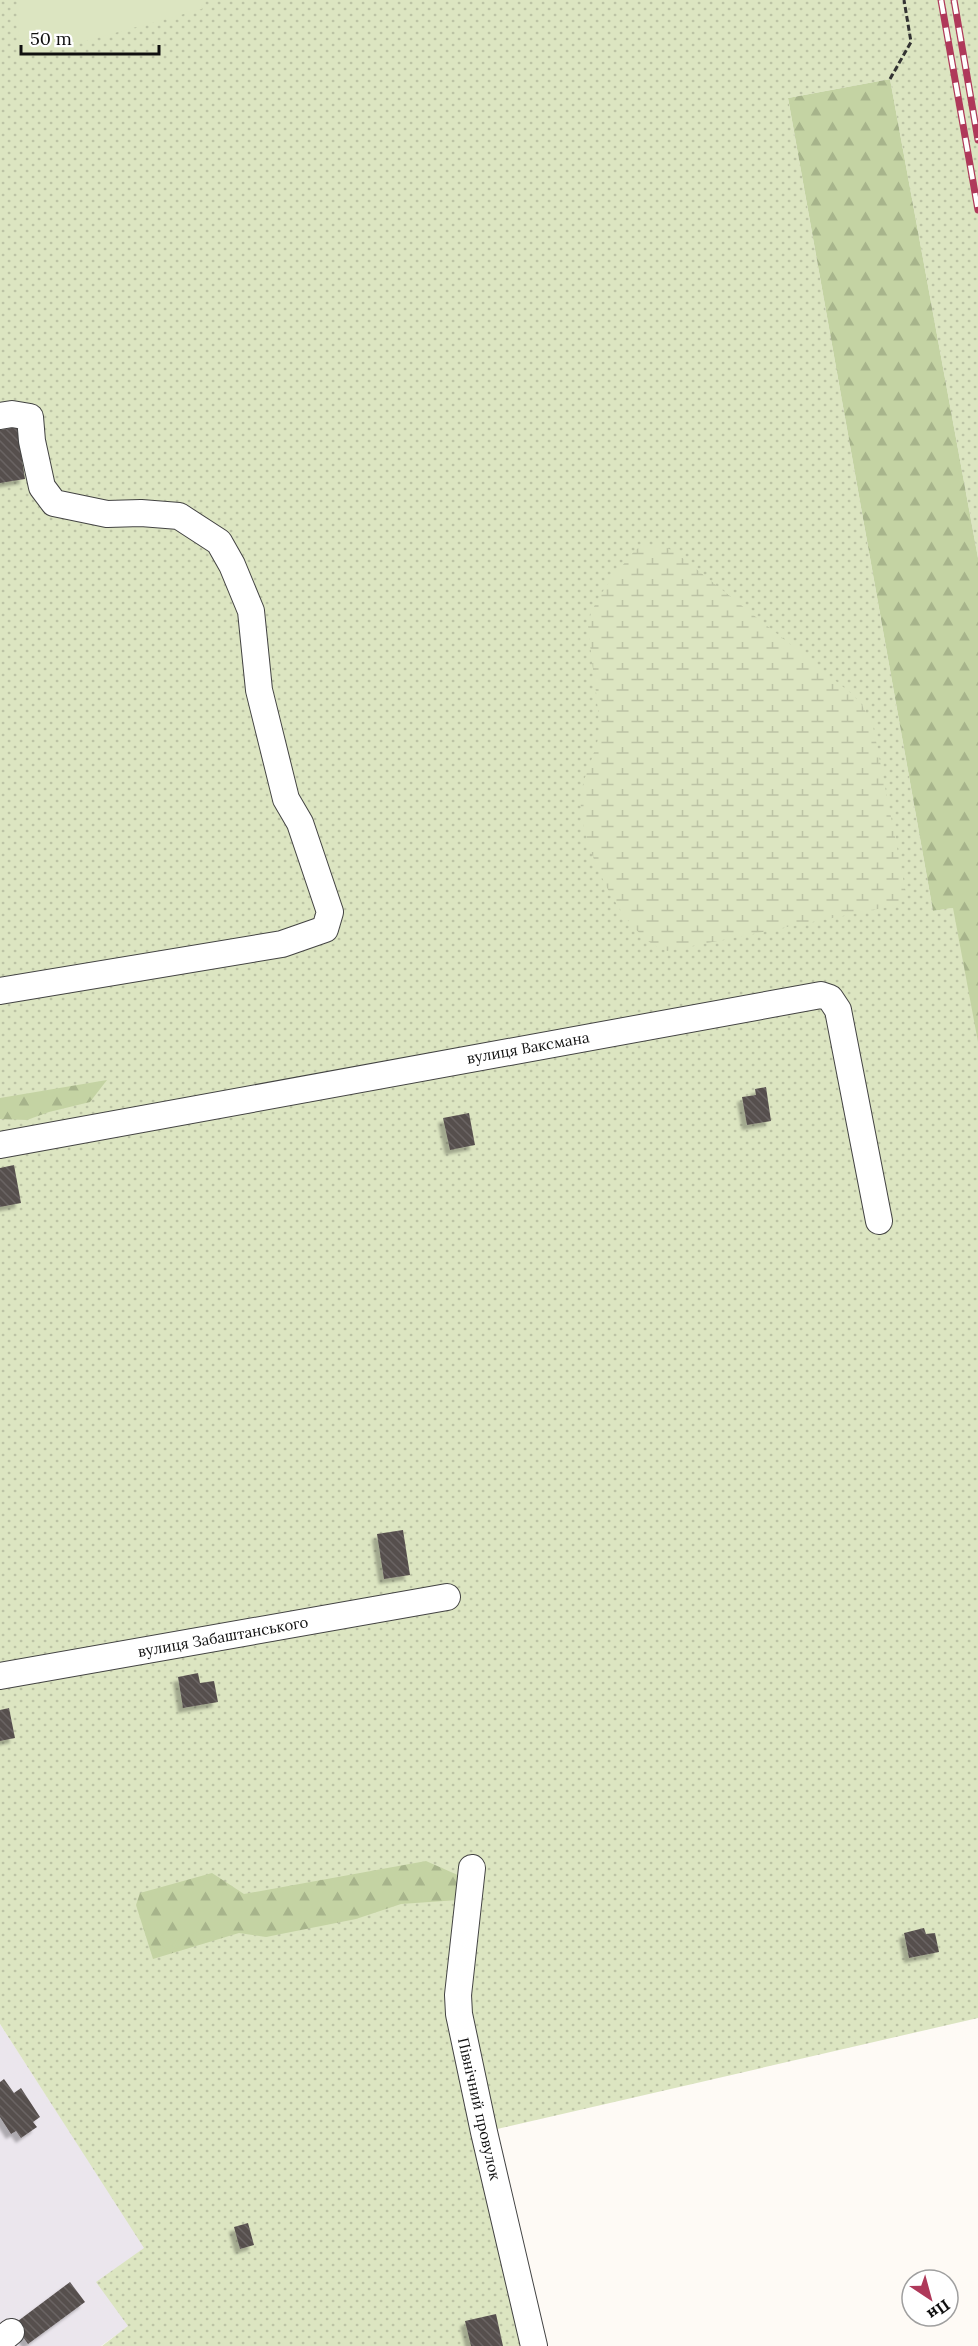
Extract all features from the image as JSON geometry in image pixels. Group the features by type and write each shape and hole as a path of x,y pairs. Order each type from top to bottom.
{"street":[{"path":"0,416 12,414 30,417 32,441 42,487 54,503 107,514 141,513 179,516 219,542 232,565 251,611 259,690 286,799 300,823 330,912 325,929 282,944 0,991"},
{"name":"вулиця Ваксмана","path":"0,1145 821,995 830,998 838,1010 879,1221"},
{"name":"вулиця Забаштанського","path":"0,1676 447,1597"},
{"name":"Північний провулок","path":"472,1868 458,1995 459,2014 534,2346"}],"path":[{"path":"890,79 911,42 904,0"}],"shaded area":[{"path":"0,2024 145,2248 129,2326 101,2346 0,2346"}],"green space":[{"path":"0,0 978,0 978,558 890,79 788,98 933,911 978,904 978,2018 484,2132 534,2346 102,2346 128,2326 96,2282 144,2248 0,2024"},
{"path":"17,0 200,0 202,9 20,59"},
{"path":"890,79 978,558 978,1042 953,908 933,911 788,98"},
{"path":"661,545 675,552 852,694 862,705 873,726 906,893 898,905 667,951 650,942 634,927 619,907 594,860 581,813 581,794 599,733 588,624 601,594 635,550 643,546"},
{"path":"107,1080 90,1102 27,1120 0,1119 0,1098"},
{"path":"426,1861 460,1876 458,1900 401,1904 356,1919 266,1937 239,1933 153,1959 136,1905 140,1893 212,1873 244,1894"}],"building":[{"path":"17,427 25,479 0,483 0,430"},
{"path":"766,1087 771,1121 747,1125 742,1097 756,1095 755,1089"},
{"path":"469,1113 475,1145 450,1150 443,1118"},
{"path":"14,1165 21,1203 0,1207 0,1168"},
{"path":"403,1530 410,1575 384,1579 377,1534"},
{"path":"198,1673 200,1683 214,1681 218,1702 183,1708 178,1677"},
{"path":"9,1708 15,1738 0,1741 0,1710"},
{"path":"924,1928 926,1934 935,1933 939,1952 909,1958 904,1933"},
{"path":"4,2079 14,2093 21,2088 40,2117 33,2122 37,2127 21,2138 16,2131 11,2134 0,2117 0,2082"},
{"path":"248,2223 254,2245 240,2249 234,2227"},
{"path":"70,2282 85,2302 28,2344 14,2324"},
{"path":"496,2314 503,2346 471,2346 465,2321"}],"railway":[{"path":"941,0 978,210"},
{"path":"954,0 978,140"}]}
